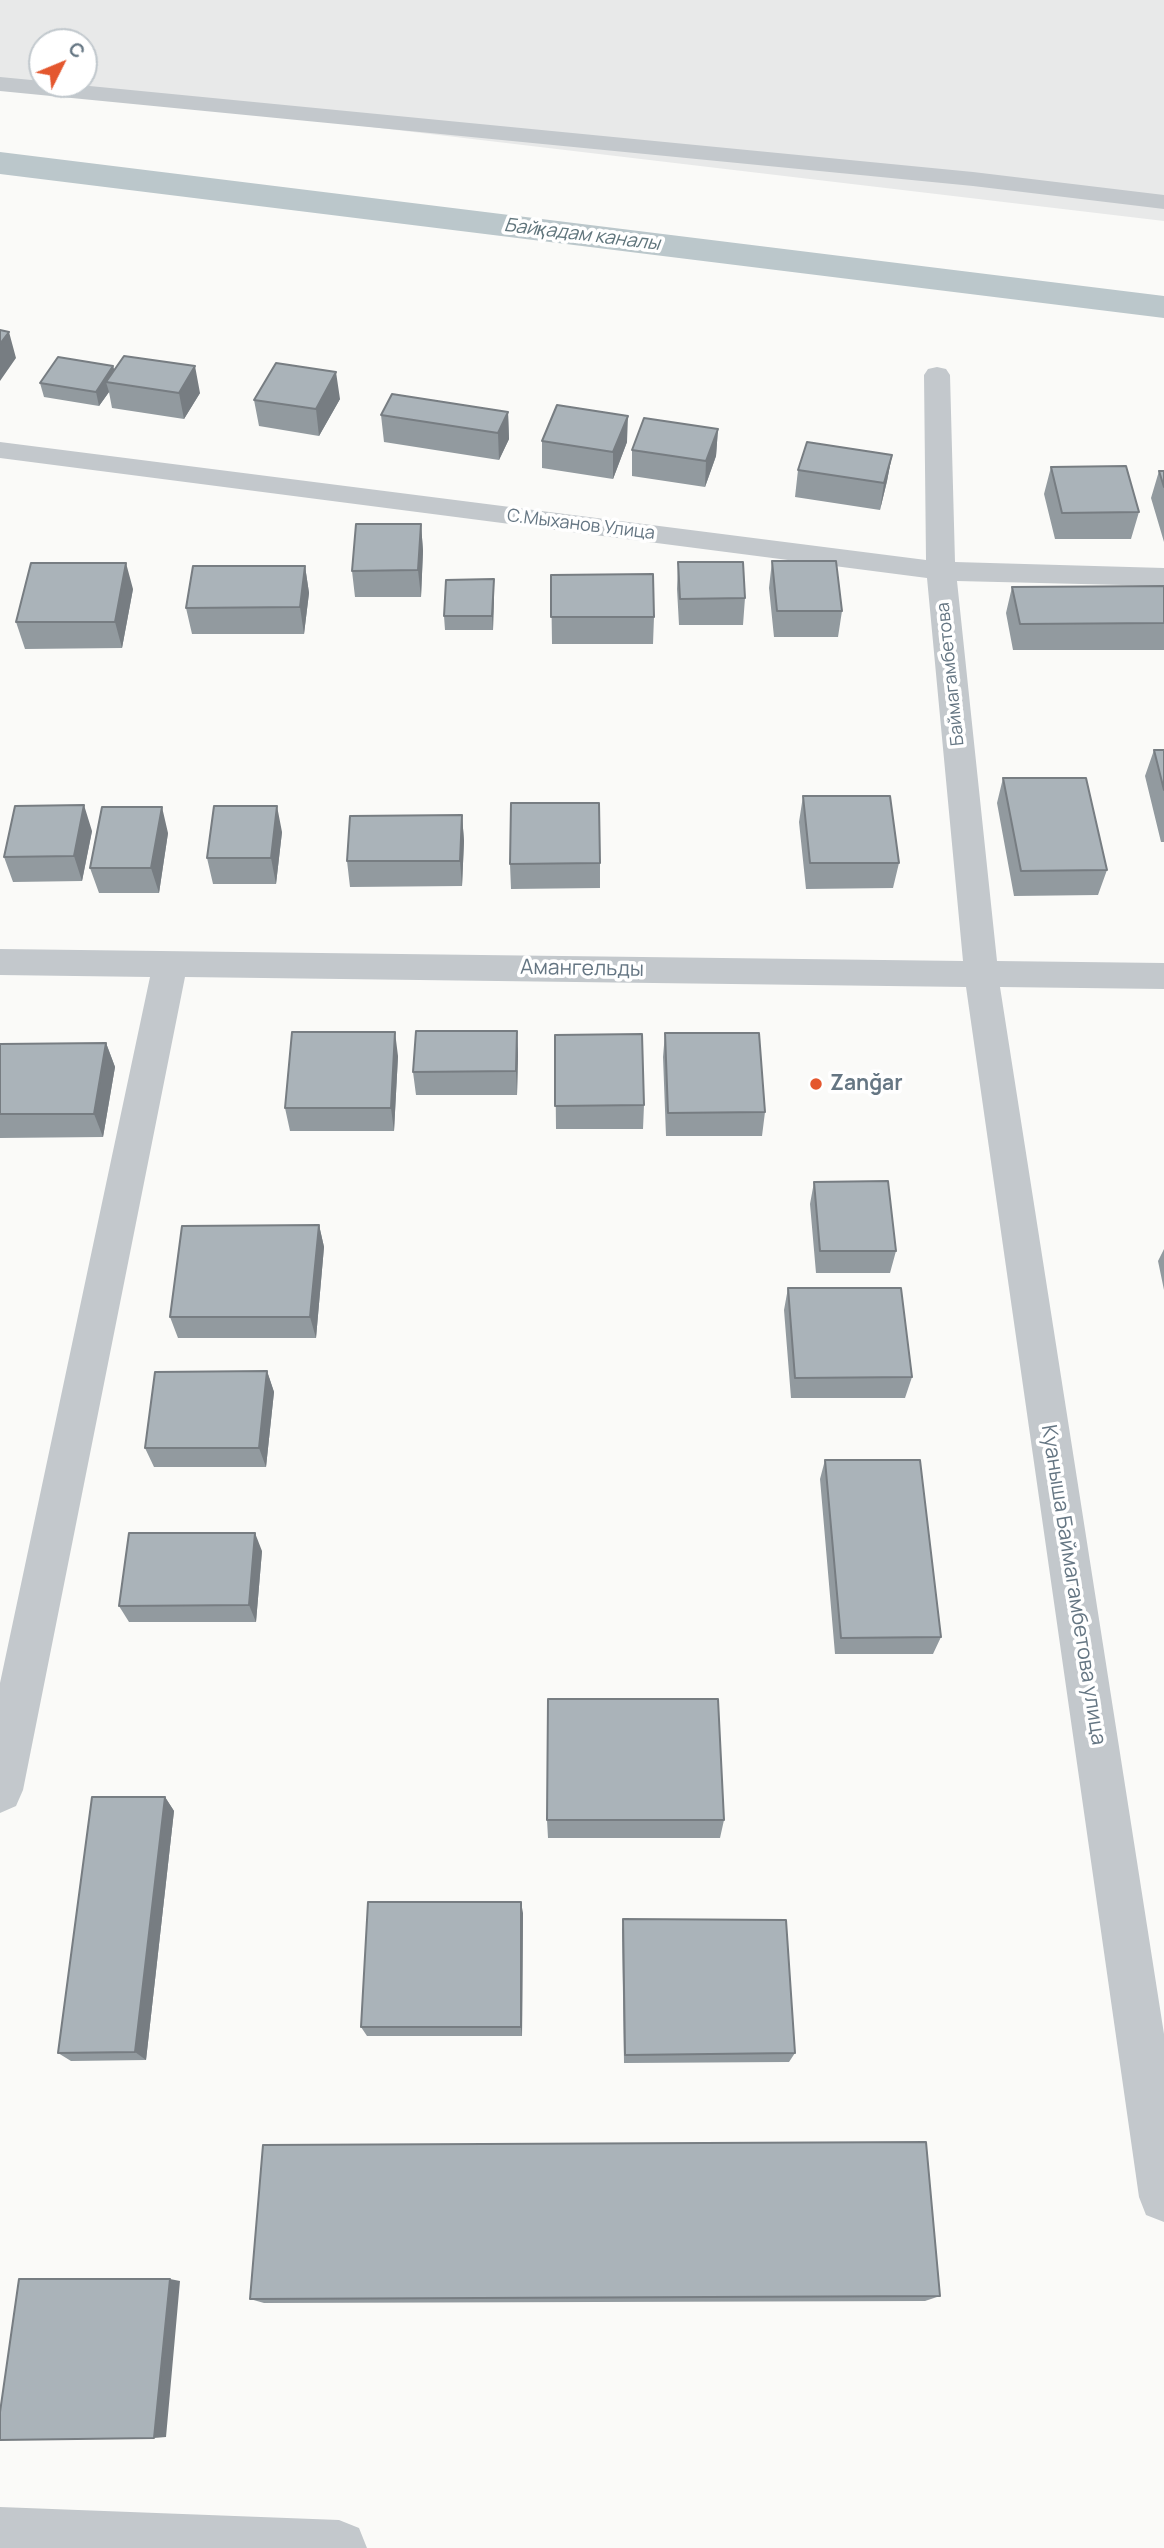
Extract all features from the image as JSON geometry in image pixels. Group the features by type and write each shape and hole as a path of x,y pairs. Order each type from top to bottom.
{"street":[{"path":"0,84 973,179 1164,202"},
{"name":"Баймагамбетова","path":"937,375 941,571 981,973"},
{"name":"С.Мыханов Улица","path":"0,450 941,571 1164,577"},
{"name":"Амангельды","path":"0,962 1164,976"},
{"path":"0,1790 170,965"},
{"name":"Куаныша Баймагамбетова улица","path":"981,973 1164,2197"},
{"path":"0,2535 339,2548"}],"shaded area":[{"path":"0,0 1164,0 1164,221 98,95 98,28 28,28 28,86 0,83"}],"building":[{"path":"0,330 9,332 0,344"},
{"path":"124,356 195,366 179,393 106,382"},
{"path":"58,357 113,366 96,392 40,383"},
{"path":"276,363 336,372 316,409 254,400"},
{"path":"392,394 508,412 498,433 381,415"},
{"path":"557,405 628,416 613,452 542,441"},
{"path":"644,418 718,429 706,461 632,450"},
{"path":"807,442 892,455 884,483 798,470"},
{"path":"1126,466 1139,512 1062,513 1051,467"},
{"path":"1159,471 1164,471 1164,487"},
{"path":"356,524 421,524 418,570 352,571"},
{"path":"772,561 836,561 842,611 777,611"},
{"path":"678,562 743,562 745,598 680,599"},
{"path":"31,563 126,563 115,622 16,622"},
{"path":"193,566 305,566 300,607 186,608"},
{"path":"653,574 654,617 551,617 551,575"},
{"path":"494,579 492,616 444,616 446,580"},
{"path":"1164,586 1164,623 1020,624 1012,587"},
{"path":"1154,750 1164,750 1164,790"},
{"path":"1003,778 1086,778 1107,870 1021,871"},
{"path":"803,796 890,796 899,863 810,863"},
{"path":"511,803 599,803 600,863 510,864"},
{"path":"84,805 74,856 4,857 15,806"},
{"path":"214,806 277,806 271,858 207,858"},
{"path":"102,807 162,807 151,868 90,868"},
{"path":"462,815 460,861 347,861 350,816"},
{"path":"416,1031 517,1031 516,1071 413,1072"},
{"path":"292,1032 395,1032 391,1108 285,1108"},
{"path":"665,1033 759,1033 765,1112 668,1113"},
{"path":"642,1034 644,1105 555,1106 555,1035"},
{"path":"106,1043 94,1114 0,1114 0,1044"},
{"path":"888,1181 896,1251 820,1251 814,1182"},
{"path":"319,1225 310,1317 170,1317 182,1226"},
{"path":"788,1288 901,1288 912,1377 795,1378"},
{"path":"267,1371 259,1448 145,1448 155,1372"},
{"path":"825,1460 920,1460 941,1637 841,1638"},
{"path":"129,1533 255,1533 249,1605 119,1606"},
{"path":"548,1699 718,1699 724,1820 547,1820"},
{"path":"92,1797 165,1797 135,2052 58,2053"},
{"path":"368,1902 521,1902 521,2027 361,2027"},
{"path":"623,1919 786,1920 795,2053 625,2055"},
{"path":"926,2142 940,2296 250,2299 263,2145"},
{"path":"19,2279 170,2279 154,2438 0,2440 0,2412"}],"waterway":[{"name":"Байқадам каналы","path":"0,163 1164,307"}],"place":[{"name":"Zanğar","path":"816,1084"}]}
